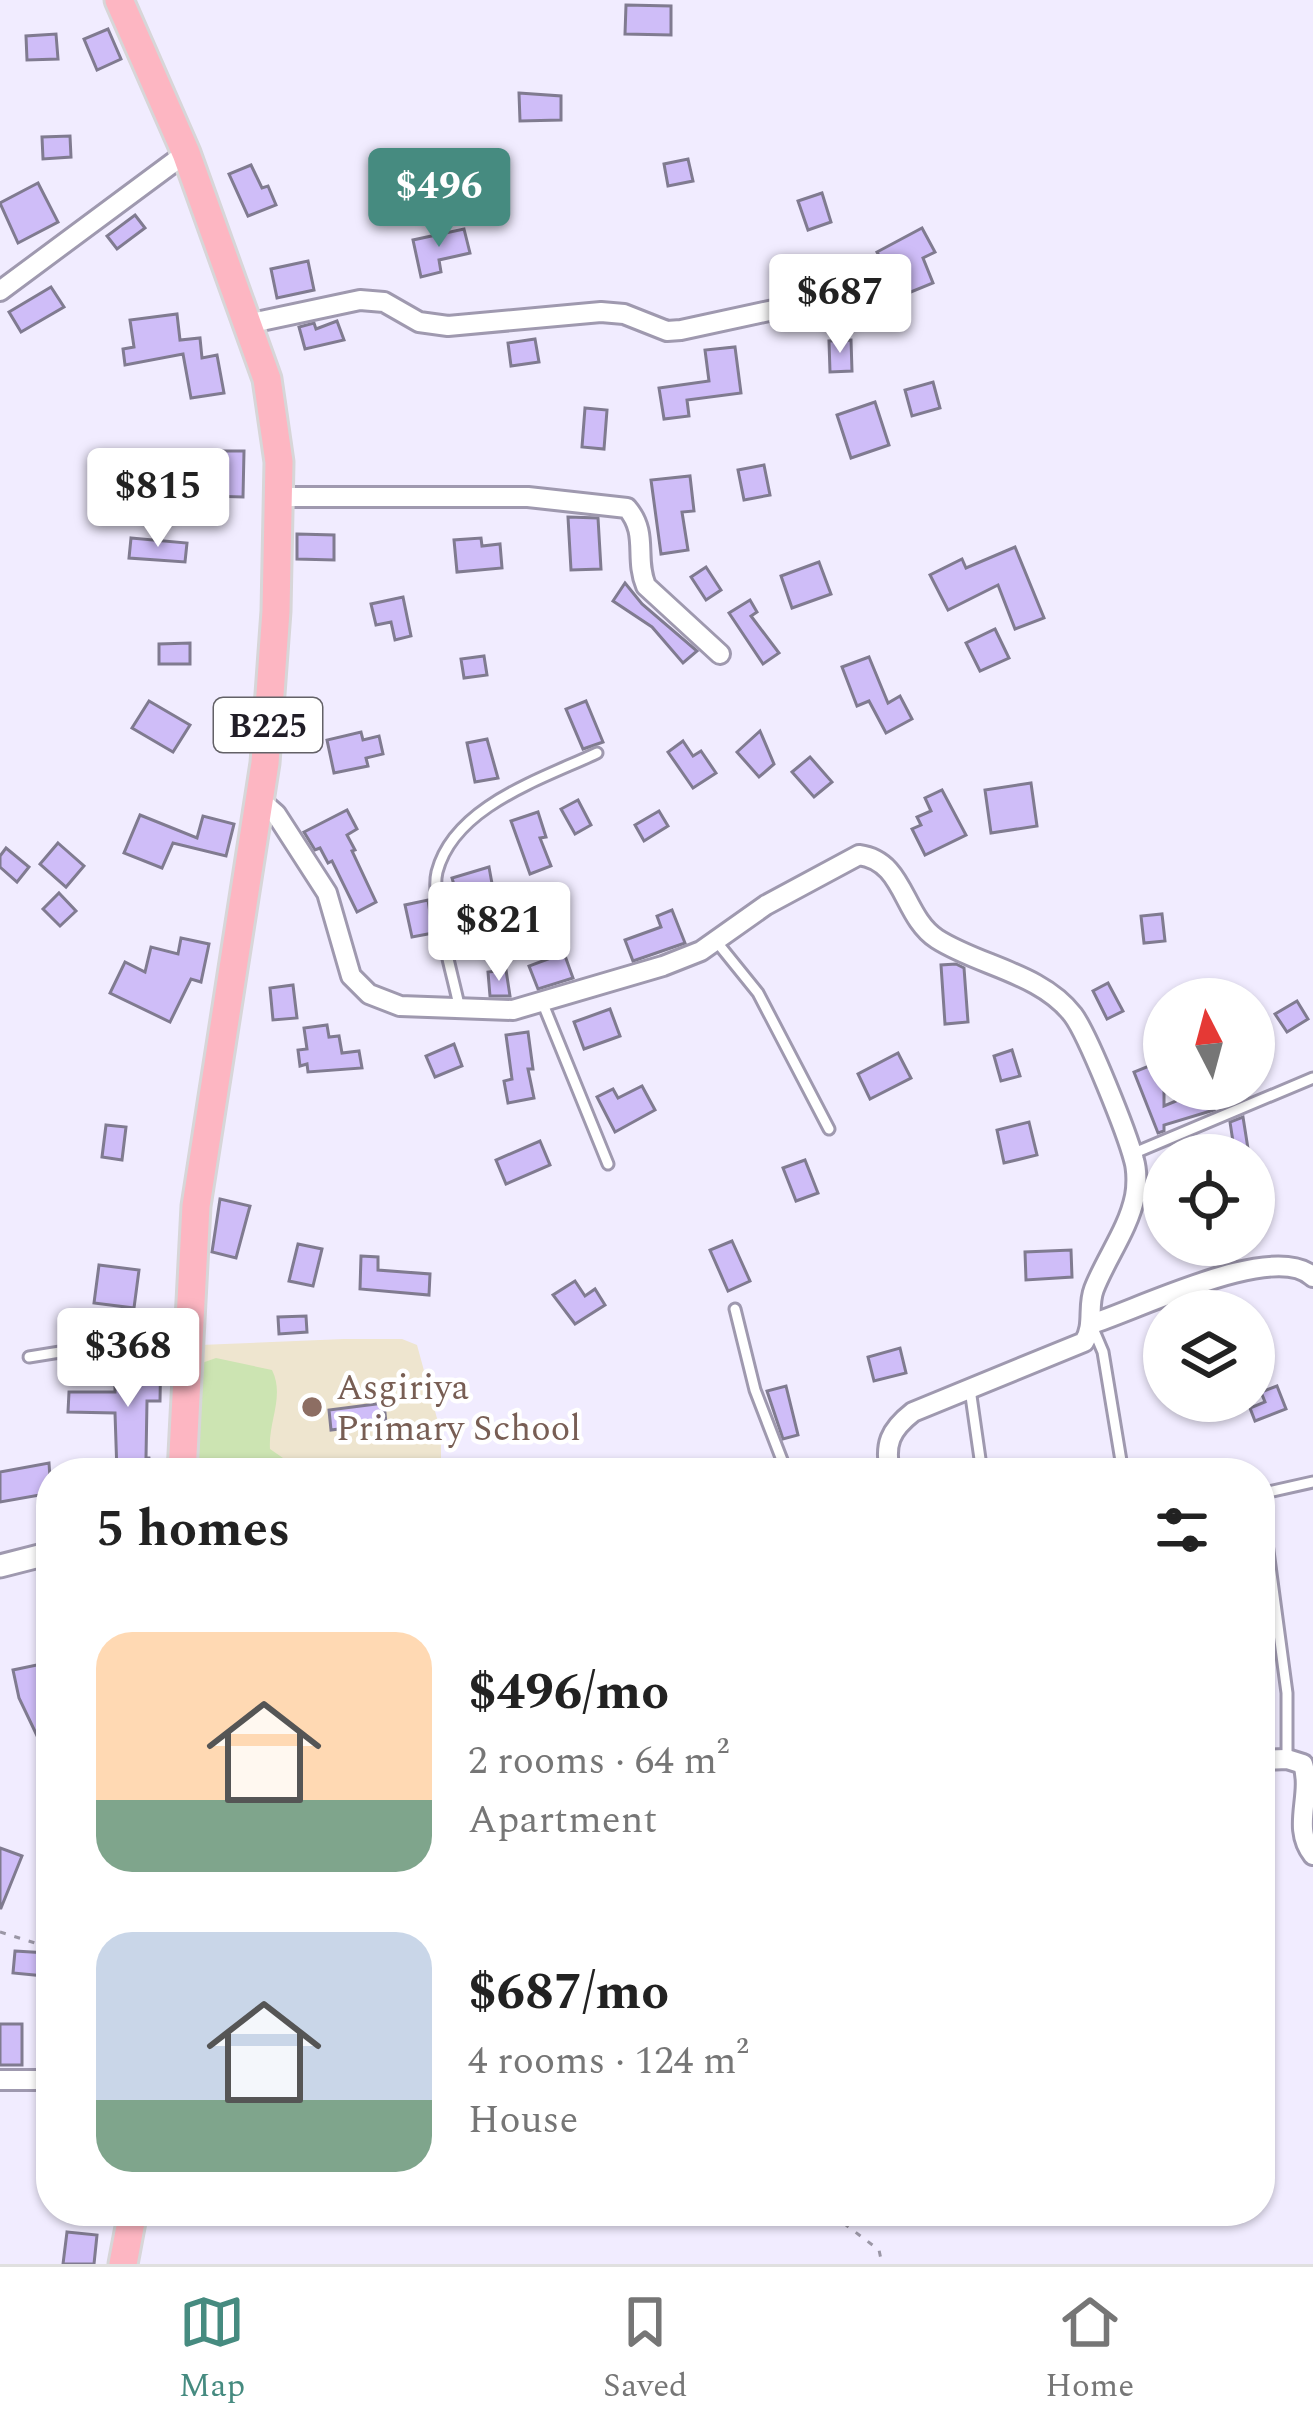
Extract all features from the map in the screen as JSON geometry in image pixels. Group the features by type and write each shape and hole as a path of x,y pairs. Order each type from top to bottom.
{"main road":[{"name":"B225","path":"119,0 186,153 267,379 280,462 276,611 260,800 196,1206 183,1458"},
{"path":"123,2264 130,2226"}],"street":[{"path":"0,291 186,153"},
{"path":"247,324 360,300 384,302 418,322 448,326 601,312 624,314 667,331 806,303"},
{"path":"279,497 528,497 627,508 639,523 640,573 646,586 720,654"},
{"path":"260,800 276,814 327,893 351,976 368,994 400,1006 513,1010 663,966 716,941 824,872 860,855 877,857 890,869 916,918 934,938 1036,984 1073,1015 1132,1154 1136,1194 1093,1292 1091,1324 1084,1342 913,1412 894,1427 888,1440 889,1458"},
{"path":"1091,1324 1218,1277 1291,1264 1313,1276"},
{"path":"0,1566 36,1557"},
{"path":"1275,1759 1303,1764 1307,1778 1301,1825 1304,1843 1313,1856"},
{"path":"0,2080 36,2080"}],"lane":[{"path":"460,1010 436,896 437,872 453,841 479,813 597,753"},
{"path":"716,941 758,993 829,1129"},
{"path":"543,1004 608,1164"},
{"path":"1132,1154 1313,1078"},
{"path":"735,1309 755,1390 781,1458"},
{"path":"1091,1324 1103,1352 1121,1458"},
{"path":"29,1357 190,1331"},
{"path":"970,1386 980,1458"},
{"path":"1275,1491 1313,1482"},
{"path":"1275,1603 1287,1693 1287,1759"}],"path":[{"path":"0,1932 36,1943"},
{"path":"847,2226 879,2250 882,2264"}],"shaded area":[{"name":"Asgiriya Primary School","path":"402,1339 417,1345 441,1433 441,1458 188,1458 200,1345"}],"green space":[{"path":"216,1358 272,1370 277,1399 270,1449 283,1458 192,1458 199,1364"}],"building":[{"path":"626,5 671,6 671,35 625,34"},
{"path":"108,29 121,59 97,70 84,39"},
{"path":"56,34 58,59 27,60 26,36"},
{"path":"519,93 561,96 561,120 520,121"},
{"path":"70,136 71,157 43,159 42,137"},
{"path":"688,159 693,181 668,186 664,164"},
{"path":"251,165 276,205 248,216 229,174"},
{"path":"38,183 58,222 18,243 0,203"},
{"path":"822,193 831,222 808,230 798,201"},
{"path":"135,215 145,228 117,249 107,236"},
{"path":"922,228 935,252 923,258 933,283 906,294 895,264 886,269 877,252"},
{"path":"464,229 470,253 439,260 441,272 421,277 413,240"},
{"path":"835,257 841,280 822,286 816,262"},
{"path":"308,261 314,290 277,298 271,269"},
{"path":"51,287 64,307 21,332 9,312"},
{"path":"177,314 180,340 200,338 202,358 217,355 224,393 191,398 183,354 125,365 123,349 134,347 130,320"},
{"path":"337,321 344,340 305,349 299,327 314,323 316,329"},
{"path":"535,339 539,362 511,366 508,343"},
{"path":"851,340 852,371 830,372 829,341"},
{"path":"735,347 741,393 687,400 689,416 664,419 659,388 709,381 705,350"},
{"path":"933,382 940,408 912,416 905,390"},
{"path":"875,402 889,445 851,458 837,415"},
{"path":"585,408 607,410 604,449 582,447"},
{"path":"212,451 244,451 243,497 208,496 209,509 176,483 187,468 211,487"},
{"path":"764,465 770,495 744,500 738,470"},
{"path":"690,476 694,511 682,512 688,550 661,554 651,480"},
{"path":"568,517 598,518 601,569 571,570"},
{"path":"297,534 334,535 334,560 297,559"},
{"path":"131,538 187,543 185,562 129,558"},
{"path":"481,538 482,546 500,544 502,568 457,572 454,540"},
{"path":"1015,547 1044,618 1015,629 998,585 948,610 930,575 962,559 966,568"},
{"path":"819,562 831,594 792,608 781,576"},
{"path":"706,567 721,590 706,600 691,577"},
{"path":"625,583 697,651 683,663 652,627 613,601"},
{"path":"403,597 411,636 395,640 391,622 376,625 371,604"},
{"path":"750,600 757,612 751,616 779,653 763,664 729,613"},
{"path":"995,629 1009,658 980,671 966,643"},
{"path":"190,643 190,664 159,664 159,644"},
{"path":"484,656 487,675 464,678 461,659"},
{"path":"869,657 888,703 900,696 912,719 886,733 869,701 857,706 842,667"},
{"path":"149,701 190,725 173,752 132,728"},
{"path":"586,701 603,742 583,749 566,709"},
{"path":"760,731 774,764 759,777 737,752"},
{"path":"361,732 363,740 379,736 383,754 366,758 368,766 334,773 327,740"},
{"path":"487,739 498,778 475,782 467,743"},
{"path":"683,741 693,756 701,751 716,773 693,788 668,752"},
{"path":"810,757 832,782 814,797 792,772"},
{"path":"1031,783 1037,826 991,833 985,790"},
{"path":"942,790 966,835 925,855 912,829 921,825 917,817 931,811 925,798"},
{"path":"578,800 591,825 575,834 561,809"},
{"path":"347,810 357,829 347,835 352,851 376,902 357,912 332,861 328,863 320,848 315,850 304,832"},
{"path":"659,811 668,826 644,841 635,825"},
{"path":"538,812 546,837 540,838 551,866 530,874 511,821"},
{"path":"140,815 197,838 203,816 234,824 226,856 173,843 162,868 124,853"},
{"path":"58,843 84,866 66,887 40,864"},
{"path":"6,848 29,867 17,882 0,867"},
{"path":"489,867 503,944 491,947 487,931 473,934 452,878"},
{"path":"59,893 76,911 60,926 43,909"},
{"path":"428,900 433,933 412,937 405,905"},
{"path":"672,910 685,943 633,961 625,940 661,927 657,916"},
{"path":"1162,914 1165,941 1144,943 1141,916"},
{"path":"181,938 209,944 201,982 191,979 170,1022 110,993 125,962 145,972 151,947 178,954"},
{"path":"564,953 573,978 538,989 529,966"},
{"path":"941,965 964,968 968,1022 945,1024"},
{"path":"506,970 510,996 490,996 488,972"},
{"path":"1108,983 1123,1011 1107,1019 1093,991"},
{"path":"293,985 297,1018 273,1020 270,988"},
{"path":"1297,1001 1308,1019 1287,1032 1275,1014"},
{"path":"610,1009 620,1036 584,1049 574,1022"},
{"path":"327,1025 329,1037 339,1036 342,1053 359,1051 362,1068 308,1072 307,1064 300,1066 298,1050 307,1049 304,1028"},
{"path":"528,1032 534,1098 508,1103 504,1081 512,1079 506,1035"},
{"path":"454,1044 462,1066 435,1077 426,1056"},
{"path":"1012,1050 1020,1076 1001,1081 994,1056"},
{"path":"898,1053 911,1078 870,1099 858,1074"},
{"path":"1143,1068 1143,1095 1134,1072"},
{"path":"642,1086 655,1110 615,1132 597,1097 613,1089 618,1098"},
{"path":"1149,1110 1214,1110 1164,1125 1158,1133"},
{"path":"1243,1117 1246,1134 1232,1134 1230,1122"},
{"path":"1029,1122 1037,1155 1004,1163 997,1130"},
{"path":"106,1125 126,1127 122,1160 102,1157"},
{"path":"540,1141 550,1165 506,1184 496,1160"},
{"path":"805,1160 818,1193 796,1201 783,1168"},
{"path":"220,1199 250,1206 236,1258 212,1252"},
{"path":"732,1241 750,1281 728,1291 710,1250"},
{"path":"298,1244 322,1249 313,1286 289,1281"},
{"path":"1071,1250 1072,1277 1026,1280 1025,1252"},
{"path":"361,1256 378,1257 378,1270 430,1274 429,1295 360,1289"},
{"path":"99,1265 139,1270 134,1308 94,1303"},
{"path":"575,1281 585,1296 595,1289 605,1305 575,1324 553,1295"},
{"path":"306,1316 307,1332 279,1334 278,1317"},
{"path":"161,1345 160,1401 147,1401 146,1458 116,1458 115,1413 68,1412 69,1392 115,1392 115,1378 138,1378 139,1348"},
{"path":"900,1348 906,1373 874,1381 868,1357"},
{"path":"786,1386 798,1435 783,1439 767,1391"},
{"path":"1275,1387 1286,1409 1275,1413"},
{"path":"384,1403 386,1423 331,1430 329,1410"},
{"path":"36,1465 36,1496 0,1502 0,1472"},
{"path":"36,1665 36,1734 19,1698 13,1670"},
{"path":"0,1848 22,1856 1,1908 0,1908"},
{"path":"15,1951 36,1952 36,1975 13,1973"},
{"path":"0,2024 22,2024 22,2065 0,2065"},
{"path":"67,2232 97,2235 94,2264 63,2264"}],"place":[{"name":"Asgiriya Primary School","path":"312,1407"}]}
